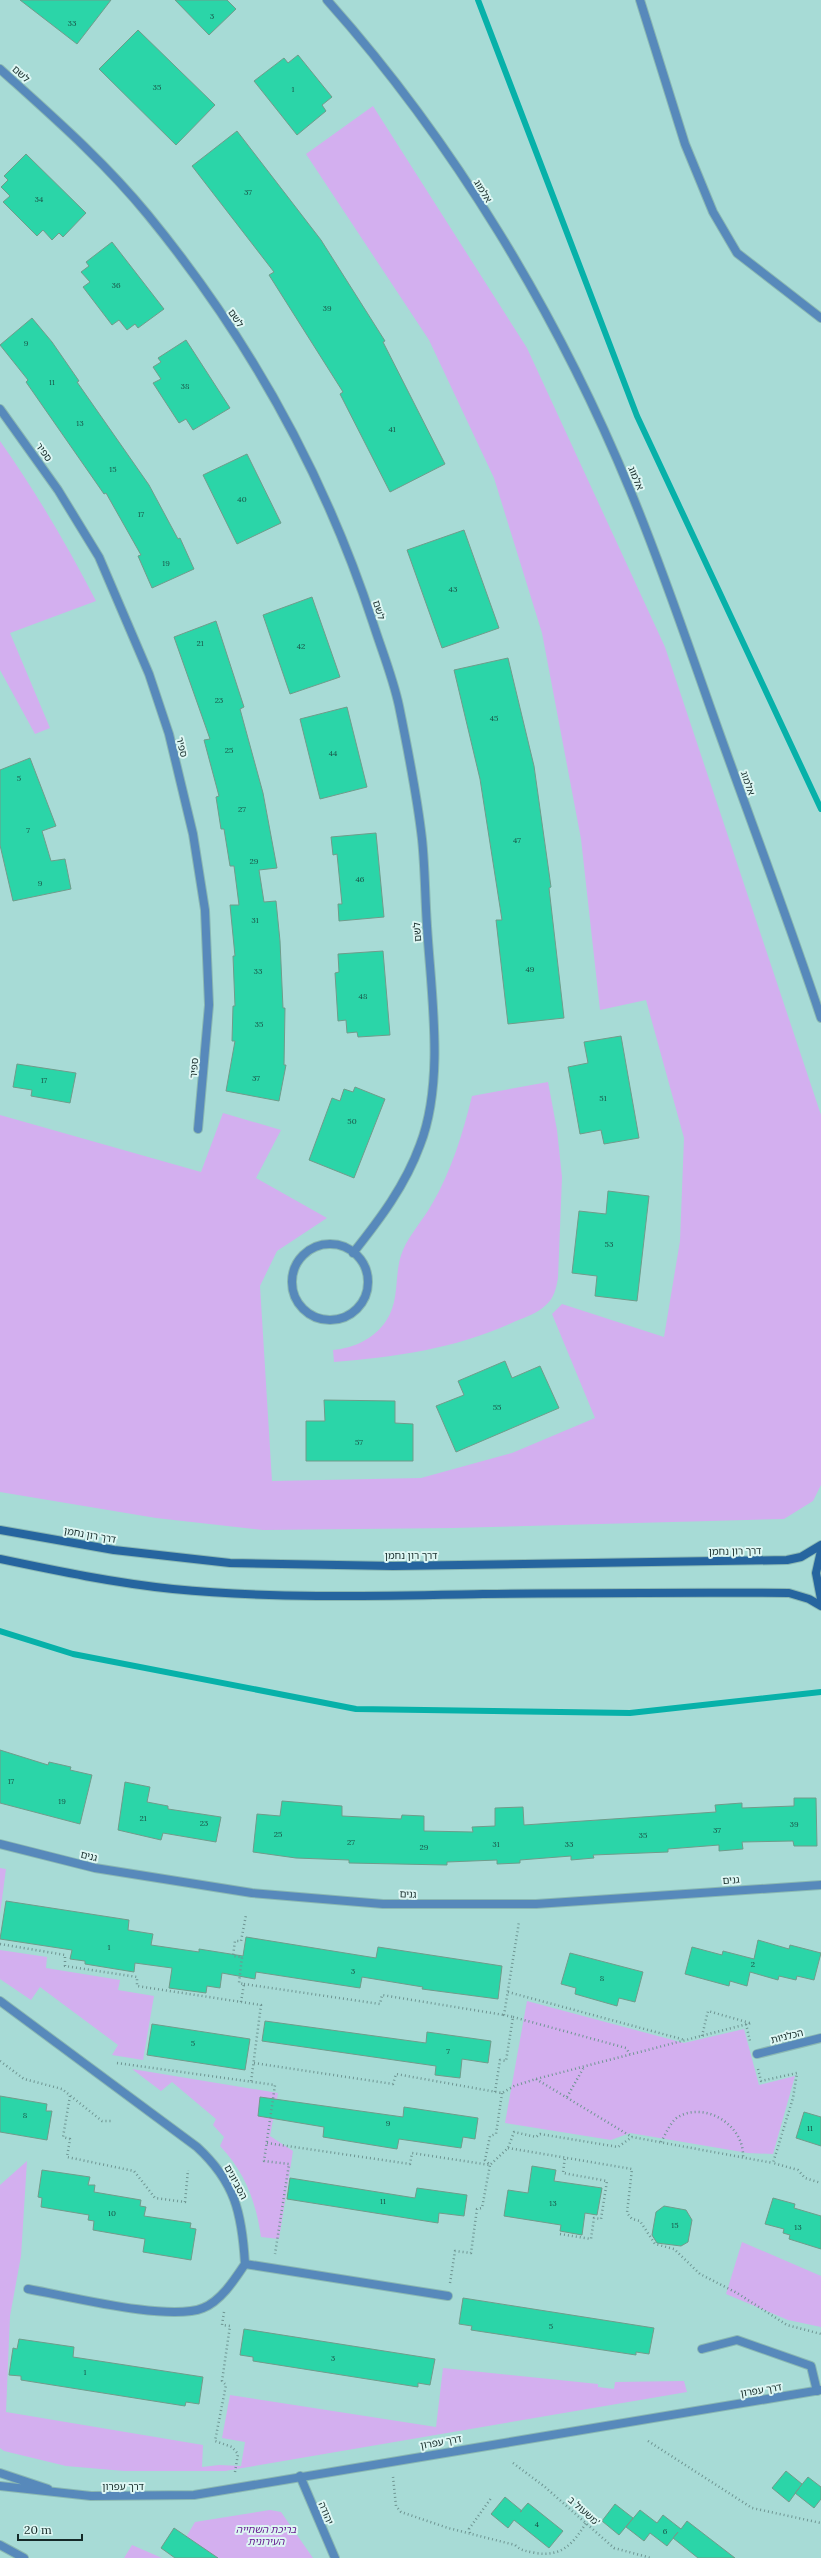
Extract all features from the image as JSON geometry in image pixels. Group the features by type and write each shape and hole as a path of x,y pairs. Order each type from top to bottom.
{"main road":[{"name":"דרך רון נחמן","path":"0,1530 175,1558 298,1564 416,1565 787,1560 811,1553 821,1545"},
{"path":"821,1551 816,1573 821,1599"},
{"path":"0,1559 110,1580 228,1593 393,1596 639,1592 789,1593 809,1599 821,1606"}],"street":[{"name":"אלמוג","path":"327,0 365,43 428,125 526,278 585,390 631,490 821,1018"},
{"path":"640,0 685,144 713,212 737,253 821,318"},
{"name":"לשם","path":"0,69 93,156 146,212 200,283 260,370 306,455 332,514 359,581 391,679 398,703 422,838 434,1000 432,1096 421,1143 402,1185 381,1217 353,1253"},
{"name":"ספיר","path":"0,409 58,490 99,557 149,674 169,734 193,834 205,910 209,1005 198,1129"},
{"path":"331,1244 344,1247 353,1253 362,1262 367,1275 367,1289 359,1306 345,1317 336,1319 321,1319 309,1314 302,1308 293,1294 291,1280 294,1268 302,1256 313,1248 331,1244"},
{"name":"גנים","path":"0,1844 95,1868 252,1893 383,1904 536,1904 821,1885"},
{"name":"הסביונים","path":"0,2001 190,2142 214,2163 237,2203 243,2233 245,2264"},
{"name":"הכלניות","path":"757,2054 821,2038"},
{"path":"28,2289 164,2313 203,2308 216,2300 245,2264 448,2296"},
{"path":"702,2349 737,2340 767,2349 811,2366 819,2391"},
{"name":"דרך עפרון","path":"0,2486 91,2496 194,2495 300,2476 819,2391"},
{"name":"דרך עפרון","path":"0,2473 64,2494"},
{"name":"יהודה","path":"300,2476 335,2558"},
{"path":"0,2545 24,2558"}],"path":[{"path":"246,1915 241,1941 235,1941 233,1956 242,1957 239,1983 380,2004 382,1995 504,2015 626,2048 630,2054"},
{"path":"504,2015 519,1922"},
{"path":"0,1944 65,1955 65,1966 137,1977 137,1986 261,2005 252,2082"},
{"path":"241,2002 244,1984"},
{"path":"508,1992 686,2040"},
{"path":"254,2063 393,2084 396,2074 502,2093 514,2086 536,2079 630,2054 702,2036 751,2023 708,2011 702,2036"},
{"path":"495,2092 500,2060 506,2061 513,2017"},
{"path":"0,2061 24,2079 62,2090 102,2122 113,2121"},
{"path":"117,2063 275,2085 264,2161 289,2164 274,2257"},
{"path":"567,2097 584,2066"},
{"path":"773,2163 793,2098 797,2073"},
{"path":"536,2079 632,2137 773,2163 798,2170 805,2178 821,2183"},
{"path":"490,2165 485,2160 490,2136 496,2134 502,2093"},
{"path":"70,2096 64,2137 70,2139 67,2157 134,2171 155,2198 185,2202 188,2170"},
{"path":"661,2142 670,2125 679,2116 688,2113 706,2114 724,2120 738,2134 743,2144 743,2158"},
{"path":"448,2296 455,2251 471,2254 477,2209 482,2208 490,2165 508,2148 514,2132 536,2137 540,2134 618,2147 632,2137"},
{"path":"267,2143 410,2164 412,2153 490,2165"},
{"path":"508,2148 632,2169 627,2213 632,2219 640,2221 655,2244 674,2249 700,2274 737,2293 787,2325 821,2334"},
{"path":"560,2234 591,2239 594,2218 601,2219 607,2181 563,2173 565,2157"},
{"path":"226,2306 222,2325 230,2326 222,2381 226,2385 215,2441 232,2447 238,2454 235,2472"},
{"path":"648,2441 752,2508 821,2523"},
{"name":"משעול ב'","path":"513,2463 545,2487 614,2548 651,2558"},
{"path":"394,2477 396,2506 400,2512 470,2534 515,2545 520,2550 548,2555 567,2547 586,2523"},
{"path":"470,2534 469,2529 492,2497"}],"green space":[{"path":"373,106 527,348 665,647 821,1115 821,1485 813,1501 784,1519 453,1528 263,1530 156,1518 0,1492 0,1115 201,1172 223,1113 281,1130 256,1178 327,1218 277,1251 260,1286 272,1481 421,1478 512,1453 595,1418 552,1314 562,1304 664,1337 680,1241 684,1138 646,1000 600,1010 581,839 542,633 494,478 429,340 306,154"},
{"path":"0,441 51,519 96,601 10,633 50,728 35,734 0,670"},
{"path":"548,1082 557,1130 562,1177 558,1278 553,1296 549,1302 543,1308 532,1314 494,1330 450,1345 404,1354 334,1362 333,1350 363,1342 376,1333 391,1313 394,1304 398,1268 403,1250 409,1238 425,1216 439,1192 451,1166 465,1124 472,1096"},
{"path":"0,1868 6,1869 0,1914"},
{"path":"0,1950 47,1957 46,1968 120,1980 118,1990 154,1996 143,2060 112,2055 118,2045 40,1987 31,2000 0,1979"},
{"path":"527,2001 684,2043 744,2029 759,2085 795,2076 773,2154 748,2153 630,2133 611,2140 505,2123"},
{"path":"132,2069 278,2093 270,2136 293,2151 279,2239 261,2237 256,2212 248,2188 236,2166 220,2146 224,2137 213,2125 216,2119 172,2082 161,2091"},
{"path":"27,2161 21,2256 10,2316 6,2412 203,2445 202,2467 219,2465 241,2466 245,2442 222,2438 230,2395 436,2427 443,2368 598,2384 598,2387 614,2389 615,2382 684,2381 687,2392 225,2471 124,2471 66,2466 4,2451 0,2448 0,2185"},
{"path":"742,2242 821,2276 821,2327 788,2320 726,2294"},
{"name":"בריכת השחייה העירונית","path":"270,2510 281,2512 313,2558 174,2558 195,2522"},
{"path":"132,2545 162,2558 124,2558"}],"building":[{"path":"20,0 111,0 77,44"},
{"path":"175,0 227,0 236,9 209,35"},
{"path":"138,30 215,105 176,145 99,69"},
{"path":"298,55 332,97 322,105 326,111 297,135 254,81 284,58 288,63"},
{"path":"237,131 321,240 385,341 383,342 445,464 390,492 340,394 343,392 269,275 274,272 192,166"},
{"path":"26,154 86,213 63,237 59,233 52,240 43,230 37,236 3,202 10,196 1,187 8,180 4,176"},
{"path":"112,242 164,309 138,328 135,324 127,330 119,320 112,325 83,287 90,282 81,272 89,266 86,262"},
{"path":"32,318 52,342 79,381 77,382 149,485 178,539 180,538 194,569 152,588 138,556 141,555 106,493 104,494 26,382 28,380 0,345"},
{"path":"186,340 230,408 193,430 186,419 179,423 153,383 161,379 153,367 161,362 158,358"},
{"path":"247,454 281,523 237,544 203,475"},
{"path":"464,530 499,628 442,648 407,550"},
{"path":"312,597 340,677 290,694 263,615"},
{"path":"216,621 244,707 240,709 263,793 277,868 259,870 264,902 276,901 280,941 283,1008 285,1008 284,1065 286,1065 279,1101 226,1091 235,1041 232,1041 233,1006 235,1006 233,956 235,956 230,905 239,905 234,866 230,866 224,829 221,829 216,797 219,796 204,740 210,739 174,637"},
{"path":"508,658 534,766 551,887 549,888 564,1018 508,1024 496,920 502,920 480,779 454,670"},
{"path":"347,707 367,787 320,799 300,719"},
{"path":"30,758 56,826 42,831 51,861 65,859 71,889 13,901 0,845 0,770"},
{"path":"376,833 384,917 339,921 338,904 342,904 337,854 333,855 331,837"},
{"path":"383,951 390,1035 358,1037 357,1032 347,1033 346,1020 338,1021 335,973 339,972 338,954"},
{"path":"621,1036 639,1138 604,1144 601,1130 580,1134 568,1067 588,1063 584,1042"},
{"path":"17,1064 76,1073 70,1103 31,1096 32,1090 13,1087"},
{"path":"355,1087 385,1099 354,1178 309,1160 332,1098 340,1101 344,1089 353,1092"},
{"path":"608,1191 649,1196 637,1301 595,1296 597,1276 572,1273 579,1211 606,1214"},
{"path":"505,1361 512,1378 540,1366 559,1408 456,1452 436,1406 464,1395 458,1381"},
{"path":"324,1400 395,1401 395,1423 413,1424 413,1461 306,1461 306,1421 325,1421"},
{"path":"0,1750 48,1765 49,1762 71,1767 70,1770 92,1775 80,1824 0,1803"},
{"path":"125,1782 150,1787 147,1802 168,1806 168,1809 221,1817 216,1842 163,1833 161,1840 118,1830"},
{"path":"794,1798 816,1798 817,1846 794,1846 793,1841 742,1842 743,1849 719,1851 719,1845 668,1849 668,1852 593,1855 594,1858 571,1860 571,1856 520,1860 520,1863 497,1864 497,1860 447,1862 447,1865 349,1863 349,1860 296,1858 253,1852 257,1814 280,1816 282,1801 342,1806 342,1816 401,1819 402,1815 424,1816 424,1831 473,1832 472,1827 495,1826 495,1808 523,1807 524,1825 716,1812 715,1805 742,1803 742,1808 794,1806"},
{"path":"6,1901 129,1920 128,1930 153,1934 151,1945 199,1952 199,1949 243,1956 246,1937 376,1958 378,1947 502,1966 498,1999 422,1989 423,1987 362,1977 360,1988 256,1972 255,1979 222,1973 220,1988 207,1986 206,1993 169,1988 172,1968 135,1963 134,1972 85,1964 85,1961 70,1959 72,1950 0,1939"},
{"path":"758,1940 789,1949 790,1945 821,1953 814,1980 797,1976 796,1980 779,1976 778,1980 750,1972 747,1986 730,1981 729,1986 685,1974 692,1947 722,1955 723,1951 754,1959"},
{"path":"570,1953 643,1972 635,2002 619,1998 617,2006 575,1994 576,1988 561,1984"},
{"path":"265,2021 426,2043 427,2032 491,2041 488,2063 462,2059 460,2078 435,2075 436,2066 262,2041"},
{"path":"152,2024 250,2039 245,2070 147,2055"},
{"path":"0,2096 47,2104 46,2111 52,2111 47,2140 0,2132"},
{"path":"260,2097 403,2117 404,2107 478,2118 475,2139 463,2137 461,2148 399,2139 397,2149 323,2137 324,2127 258,2116"},
{"path":"804,2112 821,2117 821,2146 796,2138"},
{"path":"532,2166 556,2170 554,2181 602,2188 597,2215 585,2213 582,2235 560,2231 561,2225 504,2216 508,2190 528,2193"},
{"path":"42,2170 90,2177 88,2185 95,2185 94,2192 141,2200 140,2206 146,2207 144,2216 191,2223 190,2228 196,2229 191,2260 143,2252 145,2239 93,2230 94,2221 88,2220 89,2215 41,2207 42,2198 38,2197"},
{"path":"290,2178 415,2198 417,2188 467,2195 464,2216 439,2213 438,2223 287,2199"},
{"path":"773,2198 795,2204 794,2208 821,2216 821,2249 789,2239 790,2235 783,2233 784,2229 765,2224"},
{"path":"664,2206 686,2210 692,2220 688,2242 681,2246 657,2243 652,2235 656,2212"},
{"path":"463,2298 654,2328 649,2354 636,2352 636,2355 471,2330 472,2326 459,2324"},
{"path":"244,2329 435,2359 430,2385 418,2383 418,2387 253,2361 253,2357 240,2355"},
{"path":"19,2339 74,2347 73,2357 203,2377 199,2404 186,2402 185,2406 21,2380 21,2376 9,2375 13,2348 17,2349"},
{"path":"786,2471 802,2484 789,2502 772,2488"},
{"path":"808,2477 821,2487 821,2499 814,2508 795,2493"},
{"path":"505,2497 521,2510 528,2503 563,2531 549,2548 514,2520 508,2528 491,2514"},
{"path":"615,2504 633,2518 619,2535 602,2521"},
{"path":"640,2510 657,2523 663,2515 681,2529 687,2521 735,2558 698,2558 673,2538 667,2546 650,2533 644,2541 626,2527"},
{"path":"174,2528 218,2558 175,2558 161,2548"}],"waterway":[{"path":"478,0 637,416 821,809"},
{"path":"0,1631 73,1654 356,1709 630,1713 821,1692"}]}
